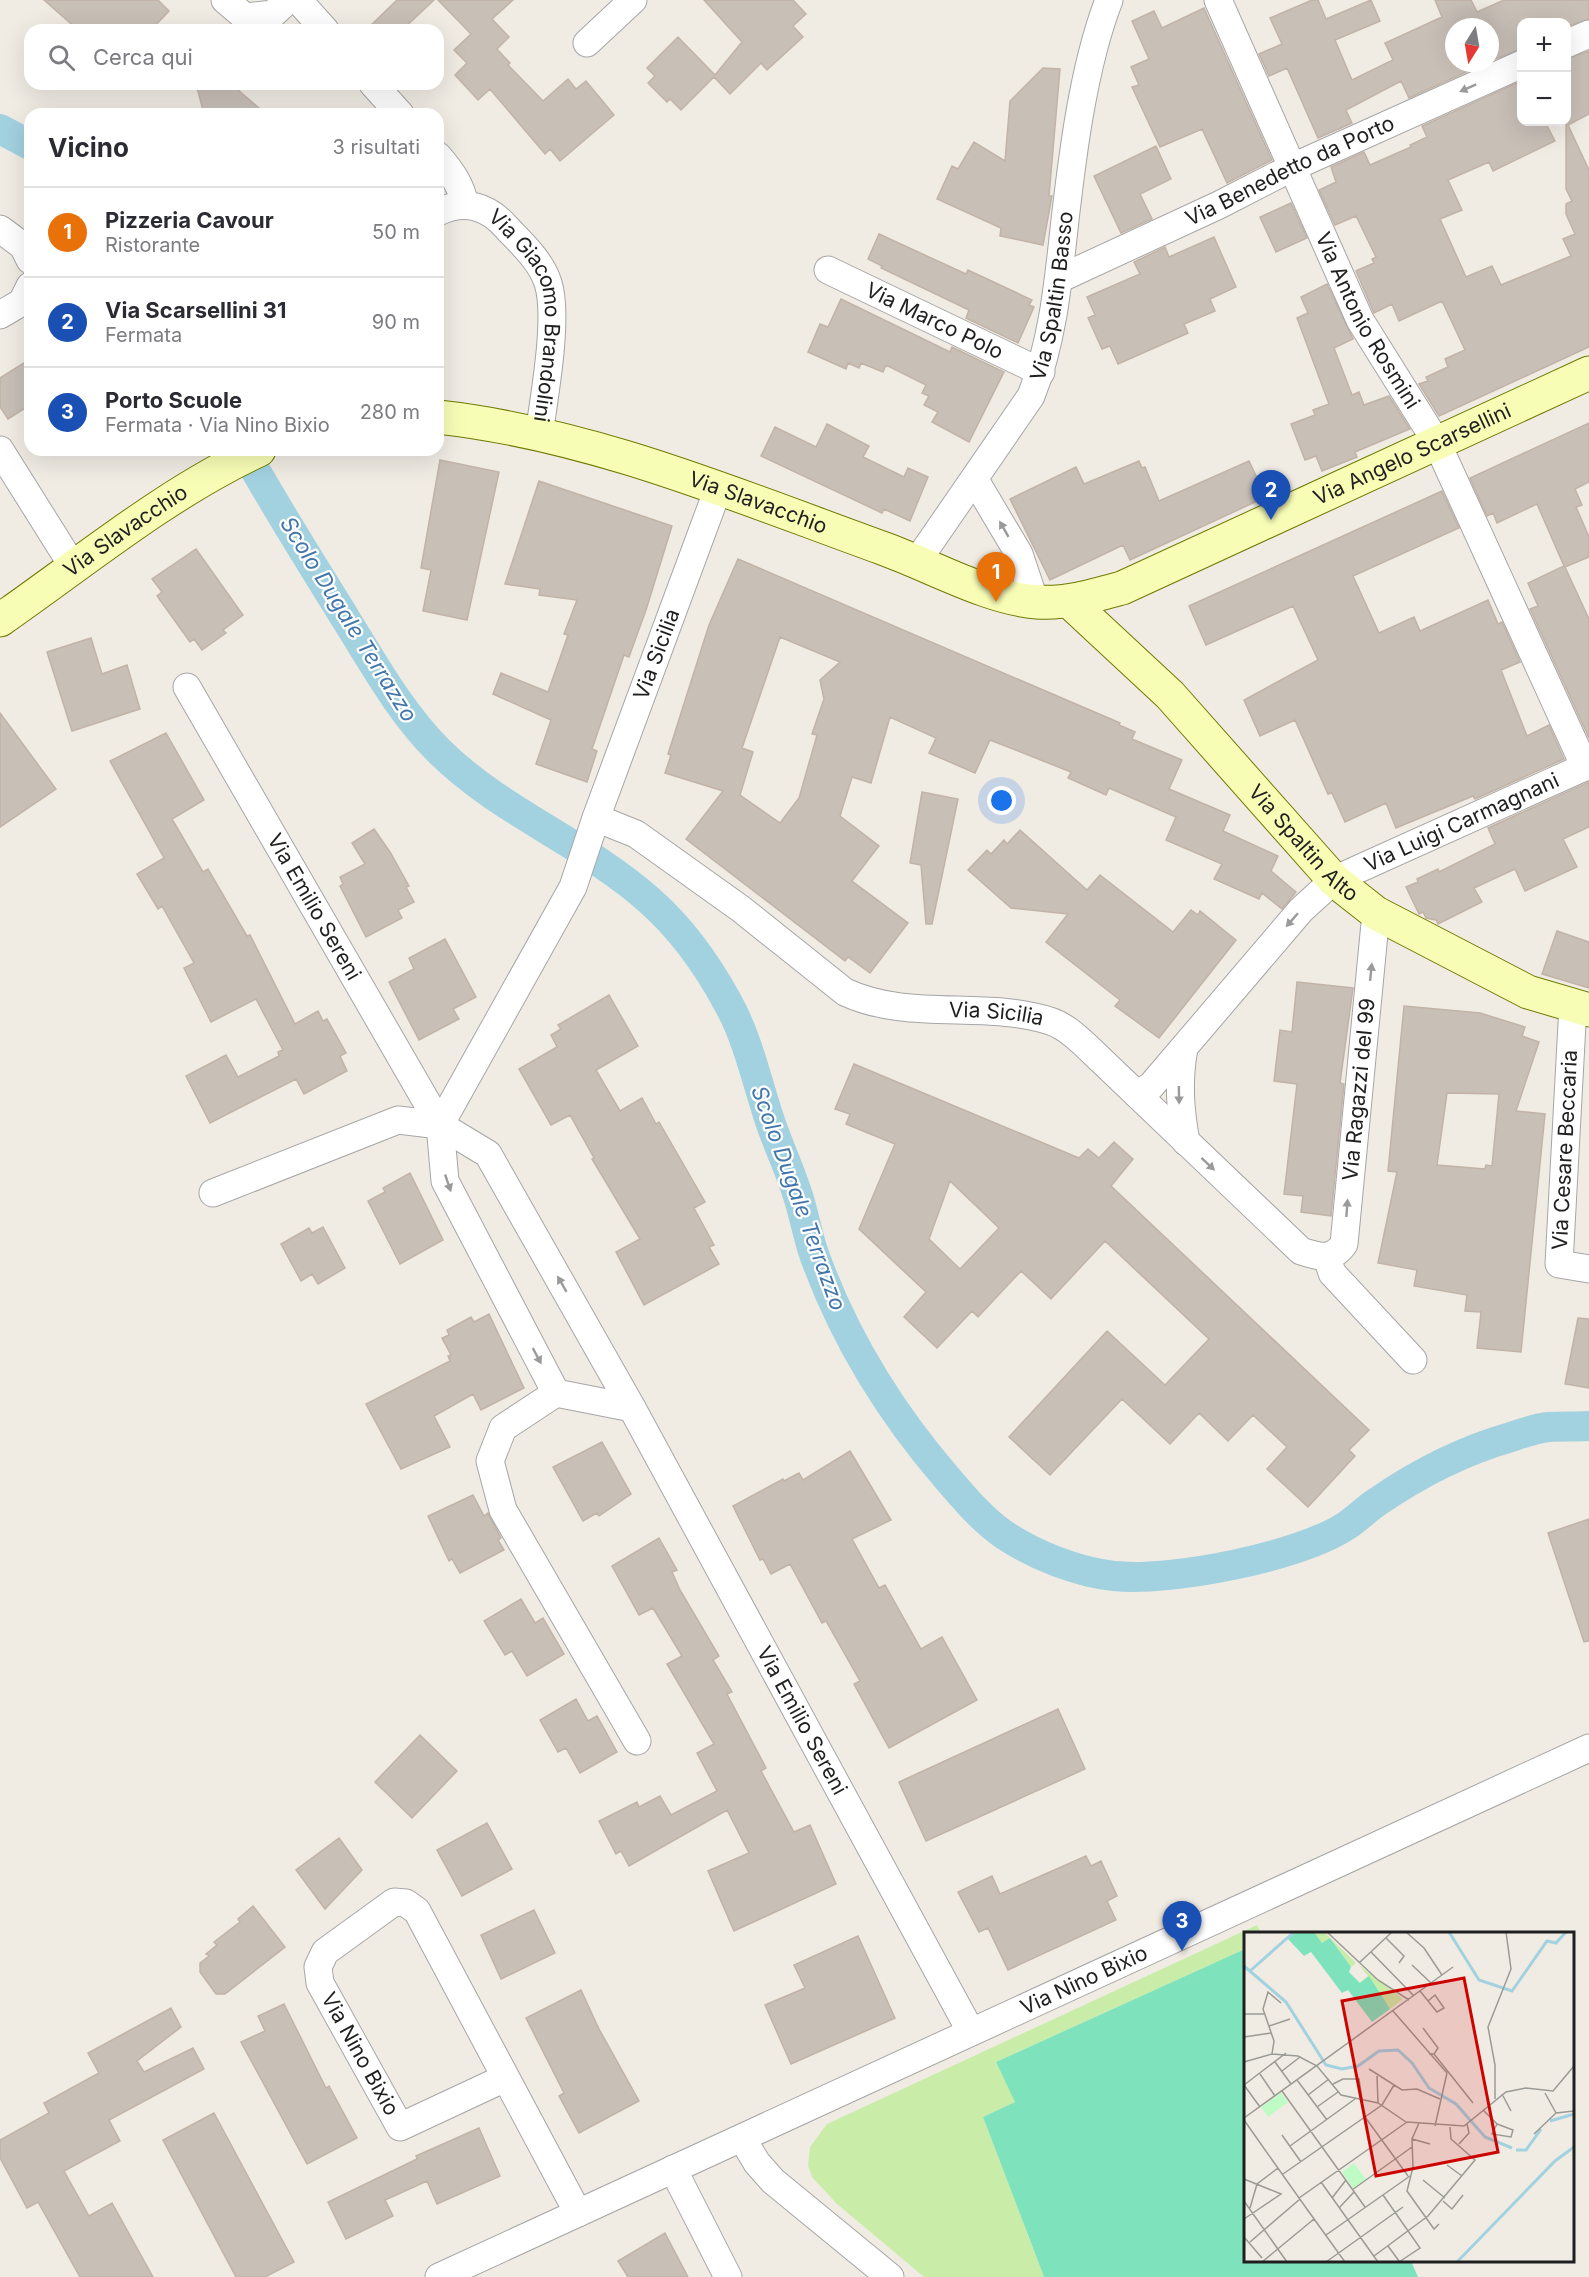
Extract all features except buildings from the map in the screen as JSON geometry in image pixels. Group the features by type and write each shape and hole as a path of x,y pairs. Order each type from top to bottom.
{"street":[{"path":"225,0 245,17 273,14 288,0"},
{"path":"298,0 320,24"},
{"path":"587,44 633,0"},
{"name":"Via Spaltin Basso","path":"918,561 1031,396 1041,372 1059,279 1085,92 1101,21 1109,0"},
{"name":"Via Antonio Rosmini","path":"1218,0 1360,320 1437,443 1587,766"},
{"path":"1571,42 1589,34"},
{"name":"Via Benedetto da Porto","path":"1059,279 1219,205 1293,167 1517,66"},
{"path":"378,90 395,108"},
{"name":"Via Giacomo Brandolini","path":"444,164 462,189 465,205 479,207 495,214 536,259 548,284 552,309 548,367 539,434"},
{"path":"444,209 465,205"},
{"path":"0,229 24,248"},
{"name":"Via Marco Polo","path":"828,270 1041,372"},
{"path":"0,315 22,302 24,298"},
{"name":"Via Angelo Scarsellini","path":"1070,602 1122,588 1589,373"},
{"name":"Via Slavacchio","path":"444,418 539,434 633,459 918,561 990,591 1035,602 1070,602"},
{"path":"0,450 74,568"},
{"name":"Via Slavacchio","path":"0,620 74,568 121,530 220,468 246,456"},
{"path":"975,480 1019,554 1035,602"},
{"name":"Via Sicilia","path":"440,1125 573,887 593,826 718,489"},
{"name":"Via Spaltin Alto","path":"1070,602 1170,695 1334,879 1376,914 1528,992 1581,1008"},
{"name":"Via Emilio Sereni","path":"187,687 440,1125 445,1181 556,1393"},
{"name":"Via Luigi Carmagnani","path":"1334,879 1587,766"},
{"name":"Via Sicilia","path":"593,826 636,834 741,909 845,992 877,1004 1014,1013 1052,1022 1082,1042 1137,1094"},
{"path":"1334,879 1301,910 1151,1086 1137,1094 1301,1251 1327,1257 1332,1273 1413,1360"},
{"name":"Via Ragazzi del 99","path":"1327,1257 1338,1253 1344,1244 1376,914"},
{"name":"Via Cesare Beccaria","path":"1581,1008 1559,1264 1589,1269"},
{"path":"1184,1048 1179,1098 1186,1142"},
{"path":"213,1193 398,1120 440,1125"},
{"name":"Via Emilio Sereni","path":"440,1125 488,1154 632,1408 971,2032"},
{"path":"632,1408 556,1393 502,1428 490,1461 503,1510 637,1741"},
{"name":"Via Nino Bixio","path":"439,2277 1589,1748"},
{"name":"Via Nino Bixio","path":"505,2078 400,2127 320,1983 318,1967 325,1952 394,1902 406,1903 417,1911 578,2213"},
{"path":"742,2138 757,2163 773,2181 890,2277"},
{"path":"673,2169 728,2277"}],"green space":[{"path":"1257,1925 1260,1932 1244,1932 1244,1949 996,2062 1016,2102 983,2117 1044,2277 924,2277 837,2204 812,2177 808,2166 810,2147 827,2124"},
{"path":"1244,1949 1244,2262 1411,2262 1418,2277 1044,2277 983,2117 1015,2102 996,2062"}],"waterway":[{"name":"Scolo Dugale Terrazzo","path":"0,129 24,142"},
{"name":"Scolo Dugale Terrazzo","path":"247,456 378,672 400,705 425,736 462,772 488,792 598,861 649,900 683,935 703,962 728,1003 741,1030 771,1125 799,1198 815,1257 855,1346 888,1401 926,1453 953,1486 1003,1534 1028,1549 1056,1561 1085,1571 1114,1576 1168,1575 1233,1565 1298,1548 1325,1537 1346,1526 1409,1482 1475,1449 1539,1428 1589,1426"}],"place":[{"name":"Via Scarsellini 31","path":"1271,520"},
{"name":"Pizzeria Cavour","path":"996,602"},
{"name":"Porto Scuole","path":"1182,1951"}]}
